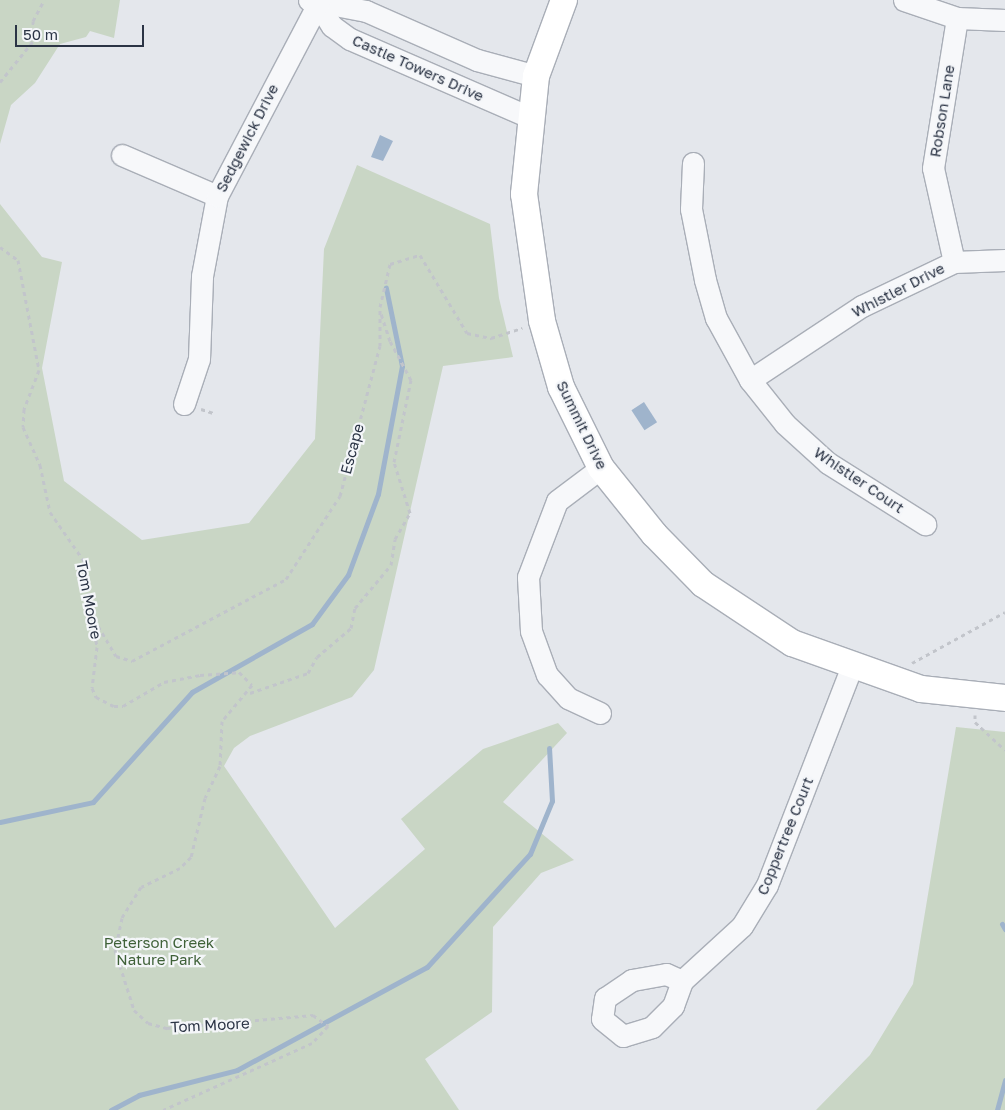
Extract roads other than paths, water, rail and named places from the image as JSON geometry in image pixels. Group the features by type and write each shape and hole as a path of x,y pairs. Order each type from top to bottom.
{"main road":[{"name":"Summit Drive","path":"564,0 536,76 529,117 524,194 542,321 561,387 601,468 654,534 703,584 792,643 851,668 921,689 1005,698"}],"street":[{"path":"904,0 957,18 1005,20"},
{"name":"Castle Towers Drive","path":"316,1 341,4 366,11 477,60 536,76"},
{"name":"Castle Towers Drive","path":"316,1 332,26 350,39 529,117"},
{"name":"Sedgewick Drive","path":"184,404 199,359 202,276 217,196 316,1"},
{"name":"Robson Lane","path":"954,262 933,168 957,18"},
{"path":"122,155 217,196"},
{"name":"Whistler Court","path":"694,162 691,209 705,280 716,318 750,380 784,424 828,462 925,524"},
{"name":"Whistler Drive","path":"750,380 862,306 954,262 1005,260"},
{"path":"600,713 568,698 547,675 531,630 528,577 557,501 601,468"},
{"name":"Coppertree Court","path":"682,981 742,926 767,885 851,668"}],"water":[{"path":"380,135 393,141 383,161 371,157"},
{"path":"644,402 657,422 644,430 631,410"}],"waterway":[{"path":"0,822 93,802 192,692 312,624 348,575 378,494 402,366 386,288"},
{"path":"111,1110 139,1095 237,1070 427,967 530,854 552,801 549,748"},
{"path":"1002,924 1005,929"},
{"path":"997,1110 1005,1080"}],"park label":[{"name":"Peterson Creek Nature Park","path":"159,950"}]}
